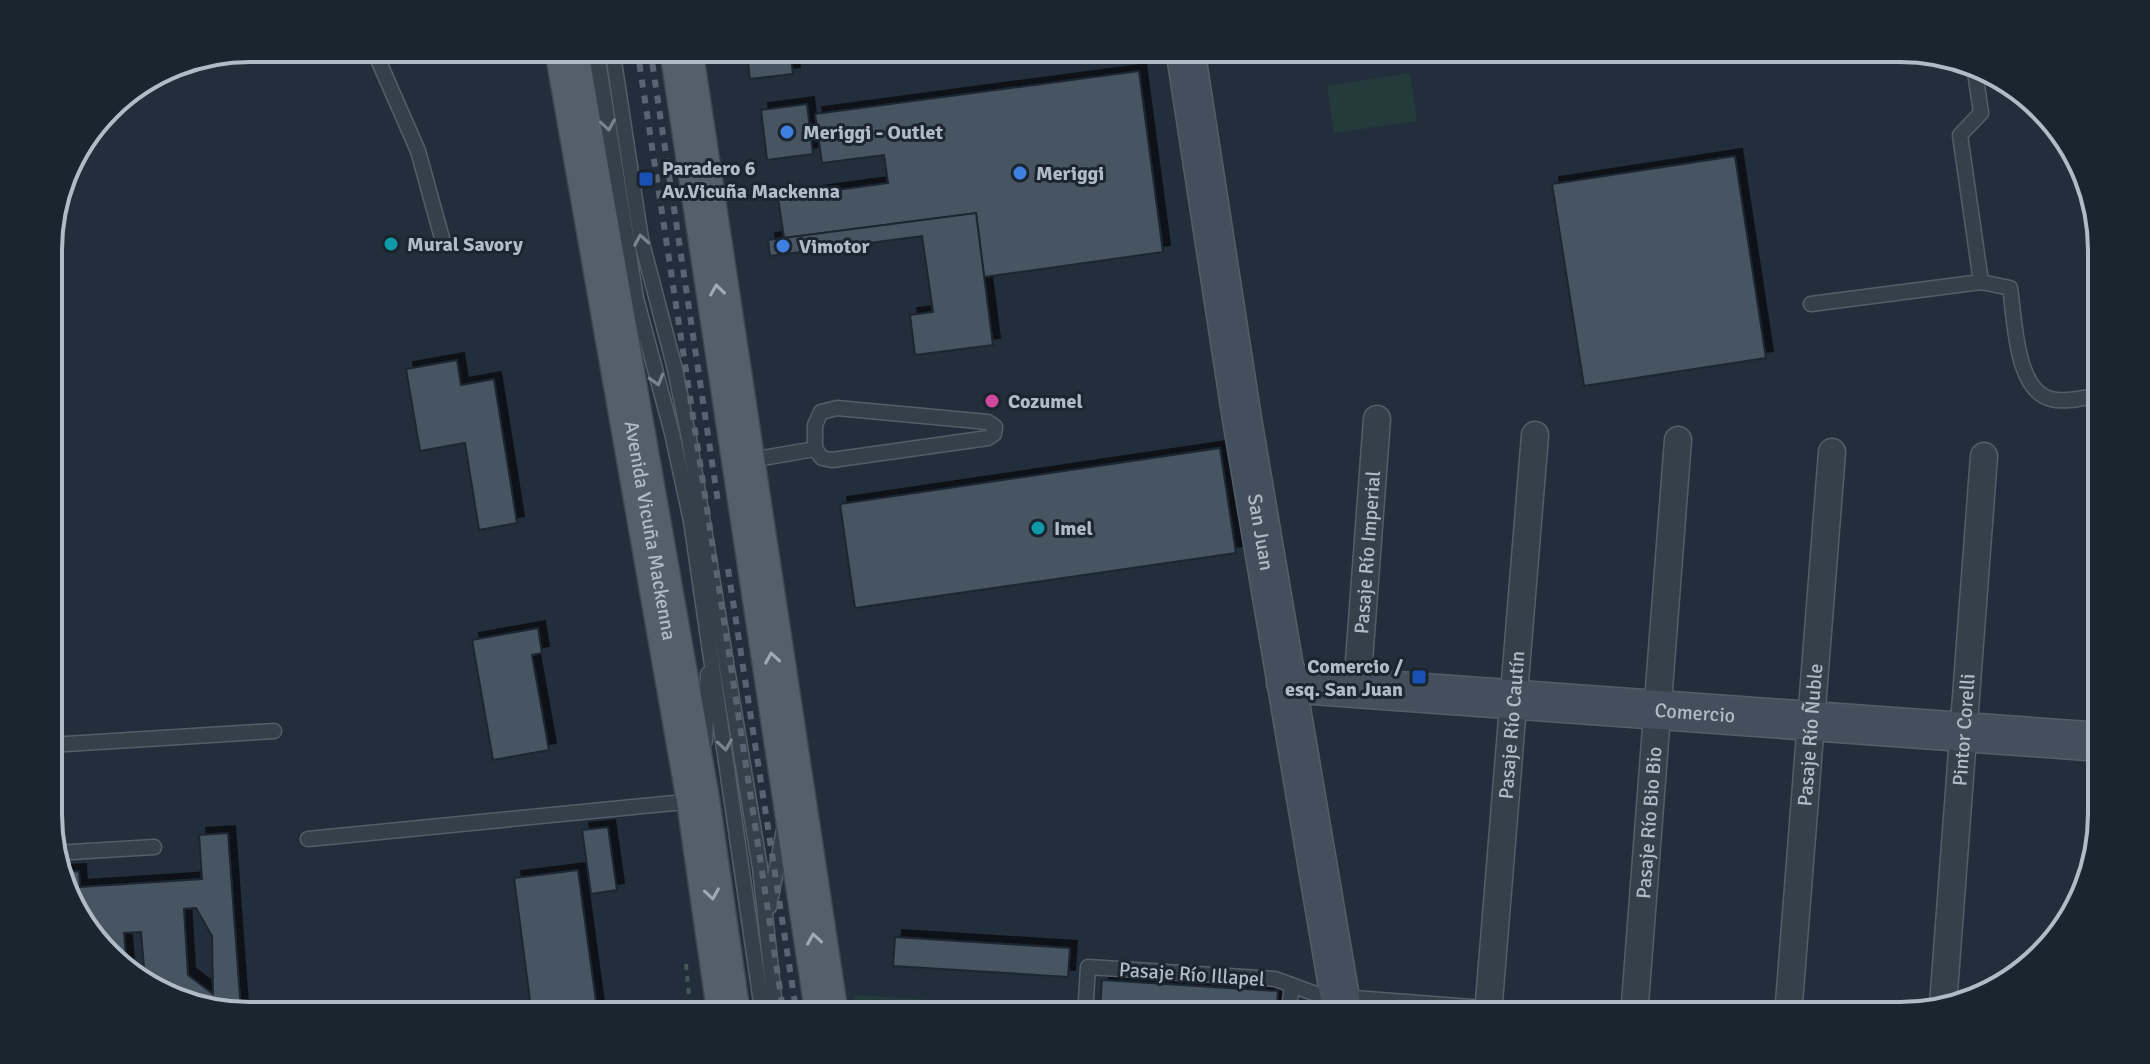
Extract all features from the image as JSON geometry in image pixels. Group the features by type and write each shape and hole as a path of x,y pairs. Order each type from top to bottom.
{"main road":[{"name":"Avenida Vicuña Mackenna","path":"568,62 700,816 727,1002"},
{"path":"683,62 825,1002"}],"street":[{"name":"San Juan","path":"1187,62 1286,683 1341,1002"},
{"name":"Pasaje Río Imperial","path":"1357,688 1377,419"},
{"name":"Pasaje Río Cautín","path":"1500,1002 1513,699 1535,435"},
{"name":"Pasaje Río Bio Bio","path":"1635,1002 1678,440"},
{"name":"Pasaje Río Ñuble","path":"1789,1002 1832,452"},
{"name":"Pintor Corelli","path":"1944,996 1984,456"},
{"name":"Comercio","path":"1286,683 2088,741"}],"lane":[{"path":"379,62 418,151 442,238"},
{"path":"598,62 636,298 682,477 761,1002"},
{"path":"614,62 641,239 683,403 767,920 775,1002"},
{"path":"1976,78 1981,113 1960,135 1981,282"},
{"path":"1811,304 1981,282 2010,288 2024,374 2035,390 2051,399 2088,396"},
{"path":"837,408 988,422 995,427 994,434 988,438 832,460 822,458 815,449 815,425 821,412 837,408"},
{"path":"742,462 815,449"},
{"path":"308,839 700,816 709,641"},
{"path":"62,744 274,731"},
{"path":"767,920 792,790"},
{"path":"66,852 154,847"},
{"name":"Pasaje Río Illapel","path":"1086,1002 1088,967 1275,979 1327,1002"},
{"path":"1290,1002 1292,985"}],"green space":[{"path":"1410,73 1417,121 1334,133 1327,86"},
{"path":"854,995 965,1002 855,1002"}],"building":[{"path":"748,62 792,62 793,74 750,79"},
{"name":"Meriggi","path":"1139,71 1163,252 984,277 976,213 784,238 778,198 888,183 884,155 822,163 815,114"},
{"name":"Meriggi - Outlet","path":"807,104 813,154 767,160 761,110"},
{"path":"1735,156 1766,358 1584,386 1552,184"},
{"path":"976,213 993,345 915,355 910,315 933,312 922,236 770,256 768,240"},
{"path":"457,360 461,385 494,379 517,523 479,530 465,443 420,451 406,369"},
{"name":"Imel","path":"1220,448 1236,553 855,608 840,504"},
{"path":"538,628 542,653 532,655 549,750 493,760 472,640"},
{"path":"608,827 617,890 591,894 582,830"},
{"path":"228,833 240,1001 201,996 167,983 146,970 141,932 124,933 126,955 87,908 71,872 79,871 80,887 202,879 199,835","holes":["196,908 212,936 213,994 188,975 184,909"]},
{"path":"578,870 596,1002 530,1002 514,878"},
{"path":"895,937 1070,948 1068,977 893,966"},
{"path":"1102,980 1278,991 1277,1002 1100,1002"}],"railway":[{"path":"639,62 782,1002"},
{"path":"652,62 718,502"},
{"path":"728,569 795,1002"}],"place":[{"name":"Meriggi - Outlet","path":"787,132"},
{"name":"Meriggi","path":"1020,173"},
{"name":"Paradero 6 Av.Vicuña Mackenna","path":"646,179"},
{"name":"Mural Savory","path":"391,244"},
{"name":"Vimotor","path":"783,246"},
{"name":"Cozumel","path":"992,401"},
{"name":"Imel","path":"1038,528"},
{"name":"Comercio / esq. San Juan","path":"1419,677"}]}
